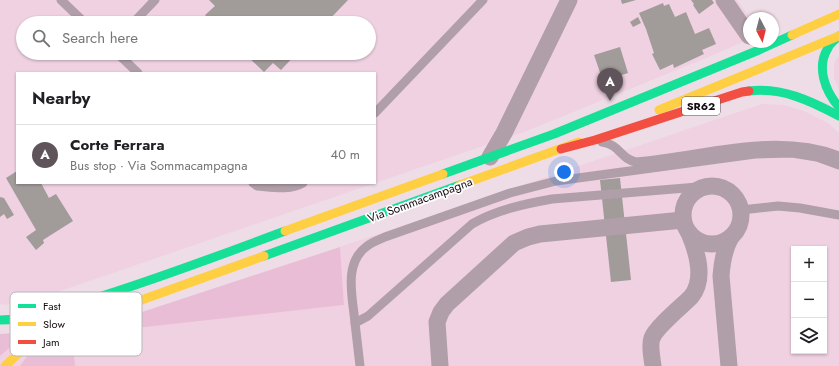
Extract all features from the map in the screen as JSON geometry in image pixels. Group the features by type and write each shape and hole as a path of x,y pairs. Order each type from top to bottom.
{"main road":[{"name":"Via Sommacampagna","path":"779,37 839,14"},
{"name":"Via Sommacampagna","path":"142,299 561,149 839,36"},
{"path":"839,36 829,46 825,53 823,68 824,78 829,94 839,107"},
{"name":"Via Sommacampagna","path":"115,292 554,134 751,48"},
{"name":"SR62","path":"561,149 595,140 742,92 755,90 781,91 815,104 839,116"},
{"name":"Via Sommacampagna","path":"5,366 14,356"}],"street":[{"path":"490,157 504,133 569,0"},
{"path":"724,0 743,27"},
{"path":"653,366 651,344 652,337 657,330 692,297 699,284 696,249 686,227 683,210 686,201 693,194 701,188 710,186 726,190 733,195 741,210 741,220 738,229 731,237 725,250 721,276 730,366"},
{"path":"440,366 437,322 441,312 447,304 514,243 540,234 671,220 686,227 697,240 704,243 713,244 723,242 731,237"}],"lane":[{"path":"61,0 78,16"},
{"path":"140,16 155,0"},
{"path":"376,112 483,0"},
{"path":"124,60 137,72"},
{"path":"595,140 609,143 616,147 627,159 636,162 740,148 780,146 817,149 839,156"},
{"path":"360,366 355,323 352,273 356,257 366,246 385,237 510,193 556,181 740,155 792,153 817,157 839,165"},
{"path":"255,184 257,186 284,188 301,184"},
{"path":"355,323 368,316 472,224 487,216 528,204 552,199 710,186"},
{"path":"741,210 778,206 800,208 839,216"}],"shaded area":[{"path":"0,0 737,0 746,12 743,12 743,42 524,132 376,183 376,72 16,72 16,184 372,184 57,292 10,292 10,304 0,304"},
{"path":"839,56 839,90 834,78 834,69 835,61"},
{"path":"762,104 783,105 804,111 828,123 839,133 839,366 0,366 0,341 10,340 10,356 142,356 142,326 344,305 340,247"},
{"path":"340,247 344,305 142,327 142,312"},
{"path":"10,333 10,347 0,356 0,334"},
{"path":"27,356 74,356 75,366 20,366"}],"building":[{"path":"209,0 348,0 333,16 205,15 215,6"},
{"path":"621,0 636,0 622,4"},
{"path":"691,0 712,0 714,3 699,14"},
{"path":"663,3 664,6 669,4 675,17 686,12 695,34 709,28 716,44 702,50 704,54 674,68 673,64 660,70 652,54 654,53 639,13"},
{"path":"638,17 641,23 633,27 630,22"},
{"path":"620,47 628,73 603,81 594,55"},
{"path":"251,60 290,60 281,70 273,63 264,72"},
{"path":"16,172 16,184 42,184 49,198 56,194 73,221 43,240 44,243 36,250 26,237 36,230 6,178"},
{"path":"620,178 631,280 611,282 600,180"},
{"path":"0,197 4,198 14,215 7,219 4,214 0,217"}],"traffic: fast":[{"path":"443,174 554,134 792,35"},
{"path":"839,36 830,45 824,55 823,63 826,86 839,107"},
{"path":"749,91 773,91 796,96 839,116"},
{"path":"264,256 460,185"},
{"path":"114,292 163,276 285,231"},
{"path":"0,320 10,320"}],"traffic: slow":[{"path":"792,35 839,14"},
{"path":"659,110 839,36"},
{"path":"460,185 579,142"},
{"path":"285,231 443,174"},
{"path":"142,300 264,256"},
{"path":"5,366 16,356"}],"traffic: jam":[{"path":"561,149 595,140 749,91"}],"place":[{"name":"Corte Ferrara","path":"610,101"}]}
